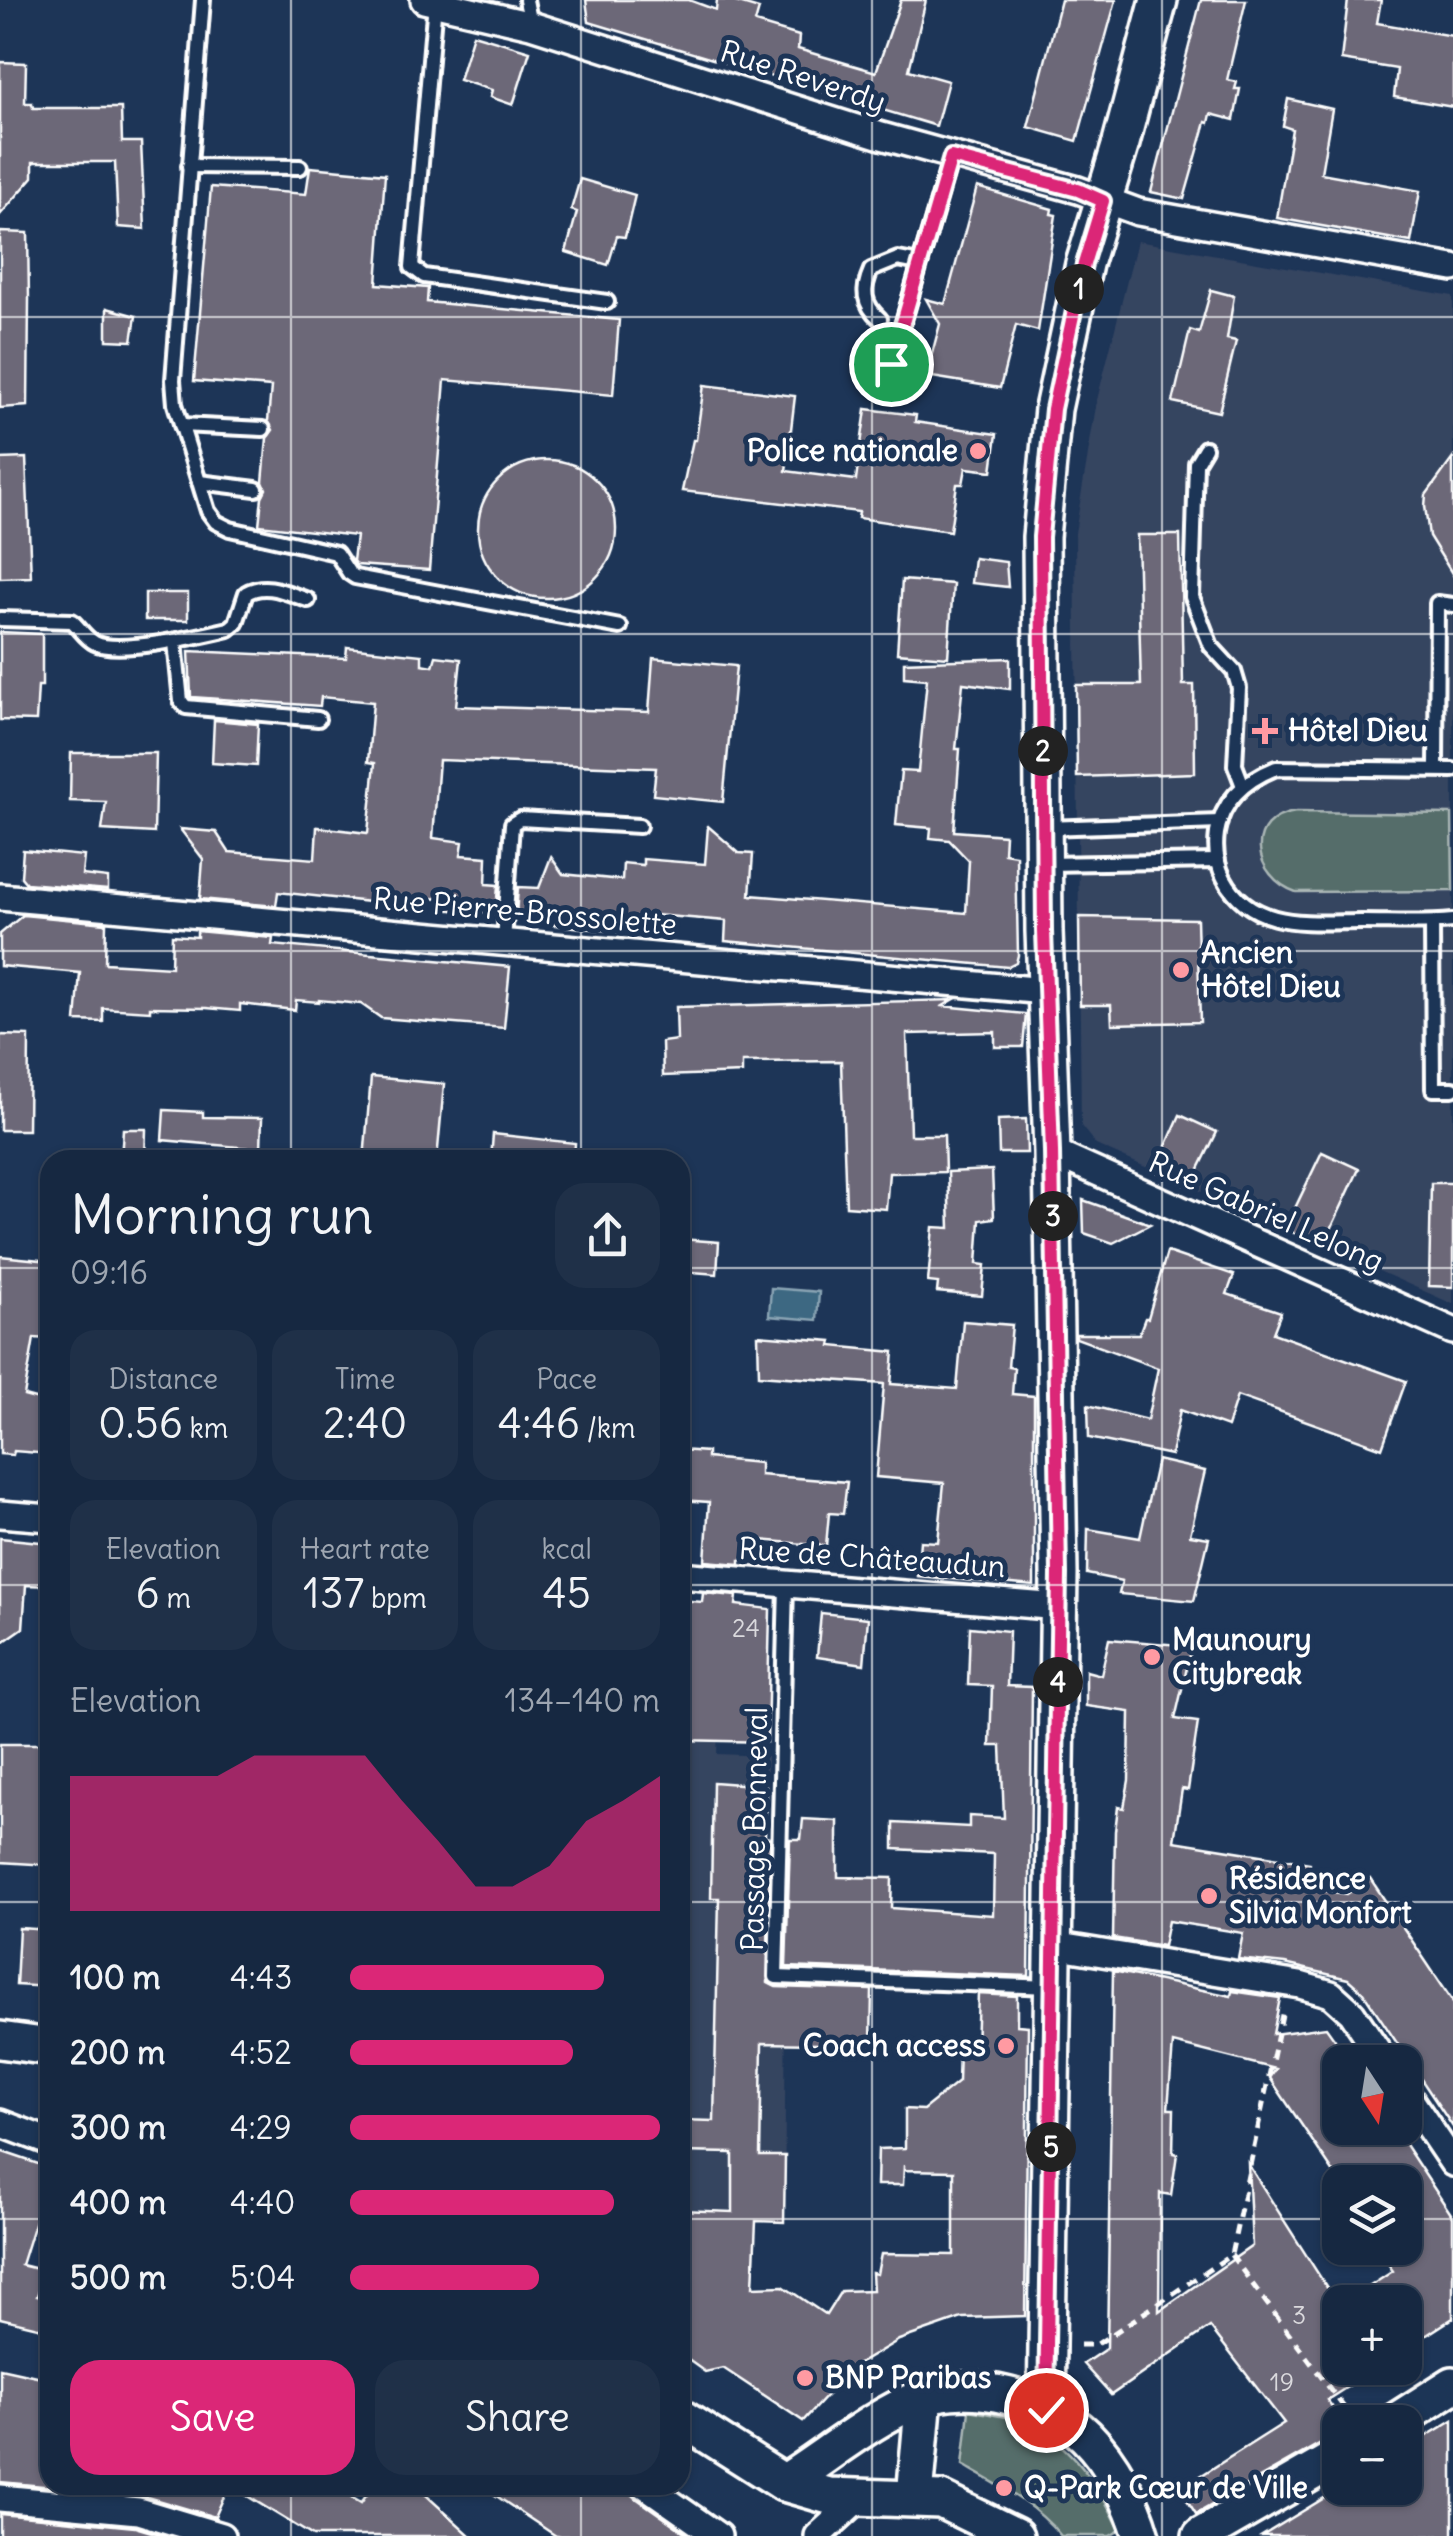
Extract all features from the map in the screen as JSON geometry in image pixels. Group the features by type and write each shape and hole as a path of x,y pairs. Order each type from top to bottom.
{"main road":[{"path":"1046,2410 1059,1607 1052,1152 1045,991 1041,537 1053,409 1084,264 1159,0"},
{"path":"0,2040 40,2046"},
{"path":"1422,2405 1453,2385"},
{"path":"784,2483 924,2396 976,2390 1012,2396 1046,2410 1085,2435 1135,2512 1142,2536"},
{"path":"915,2497 924,2396"},
{"path":"690,2423 784,2483 829,2496 942,2500 1015,2536"},
{"path":"1201,2536 1322,2466"}],"street":[{"name":"Rue Reverdy","path":"430,1 528,13 951,157 1078,190 1138,212 1453,268"},
{"name":"Rue Pierre-Brossolette","path":"0,898 1045,991"},
{"name":"Rue Gabriel Lelong","path":"1052,1152 1453,1331"},
{"path":"0,1514 40,1517"},
{"name":"Rue de Châteaudun","path":"690,1576 1059,1607"},
{"path":"1053,1945 1289,1983 1332,1994 1352,2013 1374,2045"},
{"path":"1422,2117 1453,2163"},
{"path":"0,2122 40,2138"},
{"path":"659,2495 718,2536"},
{"path":"818,2536 861,2496"},
{"path":"0,2498 138,2511 221,2536"}],"lane":[{"path":"203,0 173,356 175,404 208,510 216,522 230,529 336,553 349,573 356,576 620,627"},
{"path":"430,1 412,266 424,276 607,302"},
{"path":"891,364 951,157"},
{"path":"189,166 300,167"},
{"path":"880,319 870,310 864,296 870,270 898,259 919,263"},
{"path":"181,425 262,429"},
{"path":"1206,448 1196,464 1192,596 1211,646 1234,671 1238,688 1235,765 1243,786"},
{"path":"199,482 256,489"},
{"path":"0,620 72,621 101,646 175,642 229,629 236,623 246,593 254,588 265,586 308,600"},
{"path":"1436,768 1437,603 1453,605"},
{"path":"175,642 181,701 186,707 318,720"},
{"path":"1453,770 1276,768 1243,786 1230,800 1216,834 1218,862 1230,888 1242,902 1275,920 1453,921"},
{"path":"504,942 512,824 520,819 640,826"},
{"path":"1043,828 1220,822"},
{"path":"1043,864 1218,862"},
{"path":"1432,923 1433,1089 1453,1090"},
{"name":"Passage Bonneval","path":"786,1585 776,1977 1053,1986"}],"path":[{"path":"1049,2344 1096,2345 1231,2256 1289,1983"},
{"path":"1231,2256 1341,2405"}],"shaded area":[{"name":"Hôtel Dieu","path":"1137,241 1453,296 1453,1304 1096,1145 1081,1126 1075,533 1097,400"},
{"path":"771,1288 819,1292 817,1320 769,1316"},
{"path":"690,1685 720,1687 717,1754 767,1756 763,1992 786,1993 784,2222 733,2220 690,2254"}],"green space":[{"path":"1296,812 1452,814 1453,891 1296,892 1281,885 1263,862 1261,836 1279,817"},
{"path":"969,2410 1023,2422 1055,2440 1093,2482 1120,2530 1110,2536 1061,2536 1028,2505 963,2465"}],"building":[{"path":"586,0 689,0 716,10 717,0 729,0 759,9 755,23 799,36 798,49 876,72 901,0 926,0 909,70 948,81 936,126 589,22"},
{"path":"1061,0 1116,0 1077,141 1028,127"},
{"path":"1201,0 1246,0 1227,80 1237,82 1235,89 1240,89 1234,120 1211,114 1209,123 1206,122 1184,199 1151,192"},
{"path":"1348,0 1381,0 1377,23 1453,36 1453,107 1394,97 1397,69 1341,60"},
{"path":"473,34 530,51 513,105 490,97 492,90 459,80"},
{"path":"0,62 26,63 25,103 32,103 33,108 121,108 122,142 141,142 145,229 118,227 115,162 33,162 33,177 0,215"},
{"path":"1288,99 1332,109 1321,173 1420,191 1411,242 1277,218 1292,129 1283,126"},
{"path":"310,167 385,174 377,284 428,288 427,302 619,320 613,395 445,380 429,570 356,565 356,536 259,525 266,489 263,482 267,438 273,430 268,421 271,387 194,381 211,187 306,194"},
{"path":"580,179 635,195 625,237 617,236 608,265 566,252 577,212 571,210"},
{"path":"977,187 1052,209 1051,214 1056,215 1038,331 1016,325 1000,388 926,376 940,324 926,299 945,304"},
{"path":"0,232 28,233 28,406 0,408"},
{"path":"1211,290 1234,296 1227,339 1236,341 1219,412 1173,402 1190,330 1199,333"},
{"path":"107,308 136,316 132,341 107,340"},
{"path":"704,385 795,396 786,471 856,480 866,409 916,415 915,422 997,434 992,471 966,468 963,484 957,484 950,531 858,518 859,512 682,491 696,440"},
{"path":"26,458 31,577 0,578 0,459"},
{"path":"1453,458 1453,575 1429,536 1425,506 1426,495"},
{"path":"547,460 573,465 596,480 611,503 616,529 611,555 596,578 573,593 547,598 521,593 498,578 483,555 478,529 483,503 498,480 521,465"},
{"path":"1137,535 1180,535 1183,685 1194,685 1195,773 1077,777 1076,685 1141,685"},
{"path":"974,558 1006,562 1008,587 971,583"},
{"path":"902,580 953,584 948,657 897,653"},
{"path":"145,593 188,593 188,620 145,620"},
{"path":"0,632 42,634 42,686 38,686 36,721 0,720"},
{"path":"347,647 422,655 422,664 433,666 436,656 461,659 456,706 649,712 653,658 736,666 723,802 653,795 656,768 439,760 433,838 463,842 461,855 487,857 486,884 498,885 496,914 441,909 441,899 371,893 370,902 278,892 276,906 200,899 203,859 180,829 216,832 229,852 315,859 317,827 368,833 375,763 368,762 373,702 321,697 320,706 191,697 189,651 346,658"},
{"path":"1010,658 1010,689 963,683 954,831 1005,835 1004,853 1016,855 1016,963 1008,967 725,941 726,921 643,914 643,934 525,922 526,917 516,916 518,887 539,888 551,857 563,874 622,880 623,863 643,865 643,859 705,864 708,826 739,853 753,854 750,895 966,913 969,861 949,840 930,838 931,828 896,825 901,771 918,772 927,679 904,677 904,662"},
{"path":"214,720 258,724 256,766 212,763"},
{"path":"71,753 156,753 154,833 102,830 106,802 70,801"},
{"path":"23,850 84,856 82,875 108,878 108,890 26,883 21,877"},
{"path":"23,915 106,923 105,963 171,967 172,935 197,937 197,931 273,938 272,945 510,967 504,1028 381,1018 361,1004 319,1000 296,1000 295,1010 240,1004 240,1011 103,1008 103,1022 76,1021 80,973 0,966 0,934"},
{"name":"Ancien Hôtel Dieu","path":"1079,917 1197,919 1200,1022 1112,1024 1111,1005 1080,1005"},
{"path":"953,1000 943,1006 1026,1014 1023,1047 995,1047 995,1032 907,1034 910,1135 944,1135 945,1172 889,1173 886,1209 846,1206 841,1061 742,1062 742,1073 663,1076 662,1042 677,1040 676,1007"},
{"path":"0,1035 29,1036 28,1130 0,1130"},
{"path":"371,1077 444,1084 438,1150 365,1150"},
{"path":"164,1110 203,1112 203,1117 262,1118 261,1149 162,1140"},
{"path":"1180,1115 1217,1132 1190,1187 1155,1171"},
{"path":"1026,1119 1027,1153 999,1153 998,1120"},
{"path":"123,1129 146,1129 145,1150 122,1150"},
{"path":"493,1134 575,1143 575,1150 492,1150"},
{"path":"1322,1152 1359,1169 1323,1246 1285,1229"},
{"path":"992,1170 994,1218 980,1220 977,1264 985,1265 982,1296 937,1292 938,1283 928,1282 933,1227 950,1228 948,1172"},
{"path":"1431,1183 1453,1183 1453,1287 1429,1286"},
{"path":"1083,1200 1150,1224 1113,1243 1084,1233"},
{"path":"690,1240 719,1242 717,1274 690,1272"},
{"path":"1167,1252 1234,1275 1227,1294 1281,1312 1273,1333 1406,1381 1382,1448 1237,1396 1227,1427 1180,1410 1171,1455 1089,1438 1088,1405 1147,1420 1158,1368 1076,1338 1076,1334 1139,1334 1148,1318"},
{"path":"0,1256 40,1260 40,1338 34,1338 24,1396 40,1400 40,1453 0,1454"},
{"path":"963,1321 1012,1325 1008,1367 1014,1368 1012,1394 1034,1396 1034,1586 917,1576 920,1541 938,1542 944,1483 876,1477 884,1384 759,1375 758,1335 832,1341 831,1346 894,1352 891,1384 957,1389"},
{"path":"690,1451 707,1452 707,1458 760,1463 760,1475 847,1482 843,1514 829,1513 826,1546 749,1539 747,1560 740,1560 740,1564 705,1561 709,1502 690,1501"},
{"path":"1157,1460 1205,1471 1190,1535 1209,1538 1194,1601 1119,1594 1122,1581 1087,1574 1088,1529 1140,1538"},
{"path":"0,1538 40,1542 40,1586 26,1585 23,1628 0,1644"},
{"path":"703,1593 737,1596 736,1605 770,1609 767,1742 690,1740 690,1601 702,1602"},
{"path":"821,1613 868,1618 864,1664 817,1657"},
{"path":"970,1627 1009,1631 1007,1686 1032,1687 1029,1976 786,1967 790,1839 801,1839 803,1819 838,1821 838,1877 892,1878 891,1908 993,1915 994,1854 894,1849 894,1823 969,1827 969,1816 1004,1818 1001,1746 990,1746 992,1686 968,1685"},
{"path":"1109,1639 1192,1646 1175,1719 1198,1722 1188,1790 1182,1789 1174,1841 1310,1863 1306,1888 1347,1894 1370,1878 1453,2002 1453,2127 1422,2080 1422,2045 1398,2045 1363,1992 1348,1979 1285,1964 1238,1959 1243,1933 1168,1921 1163,1946 1113,1938 1115,1831 1118,1807 1124,1808 1129,1780 1130,1712 1086,1706 1086,1671 1101,1675"},
{"path":"0,1744 40,1744 40,1864 0,1862"},
{"path":"713,1782 766,1786 765,1837 770,1838 768,1983 776,1987 872,1990 871,2045 762,2043 760,2156 785,2156 784,2222 756,2221 753,2287 783,2286 826,2315 841,2291 873,2290 872,2273 877,2274 881,2254 954,2255 954,2171 904,2170 904,2165 903,2185 877,2185 878,2149 905,2148 905,2109 923,2110 958,2082 959,2047 976,2047 978,1994 1017,1996 1017,2025 1028,2026 1025,2316 962,2318 899,2340 852,2368 803,2421 723,2368 705,2372 690,2361 690,2210 733,2212 733,2153 690,2152 690,2120 714,2121 719,1898 711,1898"},
{"path":"19,1928 40,1929 40,1986 16,1985"},
{"path":"1113,1971 1231,1996 1232,1991 1280,1998 1273,2034 1326,2027 1339,2045 1322,2045 1322,2145 1405,2145 1419,2165 1329,2165 1270,2078 1276,2069 1173,2043 1168,2109 1174,2109 1173,2153 1177,2154 1171,2195 1160,2193 1159,2311 1252,2246 1248,2164 1325,2285 1322,2285 1322,2385 1350,2385 1327,2400 1331,2405 1322,2405 1322,2442 1196,2514 1180,2489 1284,2423 1210,2327 1111,2395 1083,2364 1107,2348"},
{"path":"0,2151 40,2165 40,2215 36,2217 21,2265 40,2270 40,2328 0,2318"},
{"path":"1422,2170 1453,2217 1453,2318 1422,2338 1422,2285 1372,2285 1393,2271 1389,2265 1422,2265"},
{"path":"0,2368 40,2377 40,2486 0,2482"},
{"path":"1453,2420 1453,2536 1262,2536 1322,2499 1322,2505 1422,2505 1422,2439"},
{"path":"140,2495 225,2495 215,2517"},
{"path":"245,2495 348,2495 361,2503 367,2495 426,2495 471,2536 313,2536"},
{"path":"495,2495 633,2495 690,2536 556,2536"},
{"path":"0,2514 135,2527 165,2536 0,2536"}],"place":[{"name":"Police nationale","path":"978,451"},
{"name":"Hôtel Dieu","path":"1265,731"},
{"name":"Ancien Hôtel Dieu","path":"1181,970"},
{"name":"Maunoury Citybreak","path":"1152,1657"},
{"name":"Résidence Silvia Monfort","path":"1209,1896"},
{"name":"Coach access","path":"1006,2046"},
{"name":"BNP Paribas","path":"805,2378"},
{"name":"Q-Park Cœur de Ville","path":"1004,2488"}],"route":[{"path":"891,364 951,157 1078,190 1103,201 1084,264 1053,409 1041,537 1045,992 1052,1152 1059,1574 1046,2410"}]}
